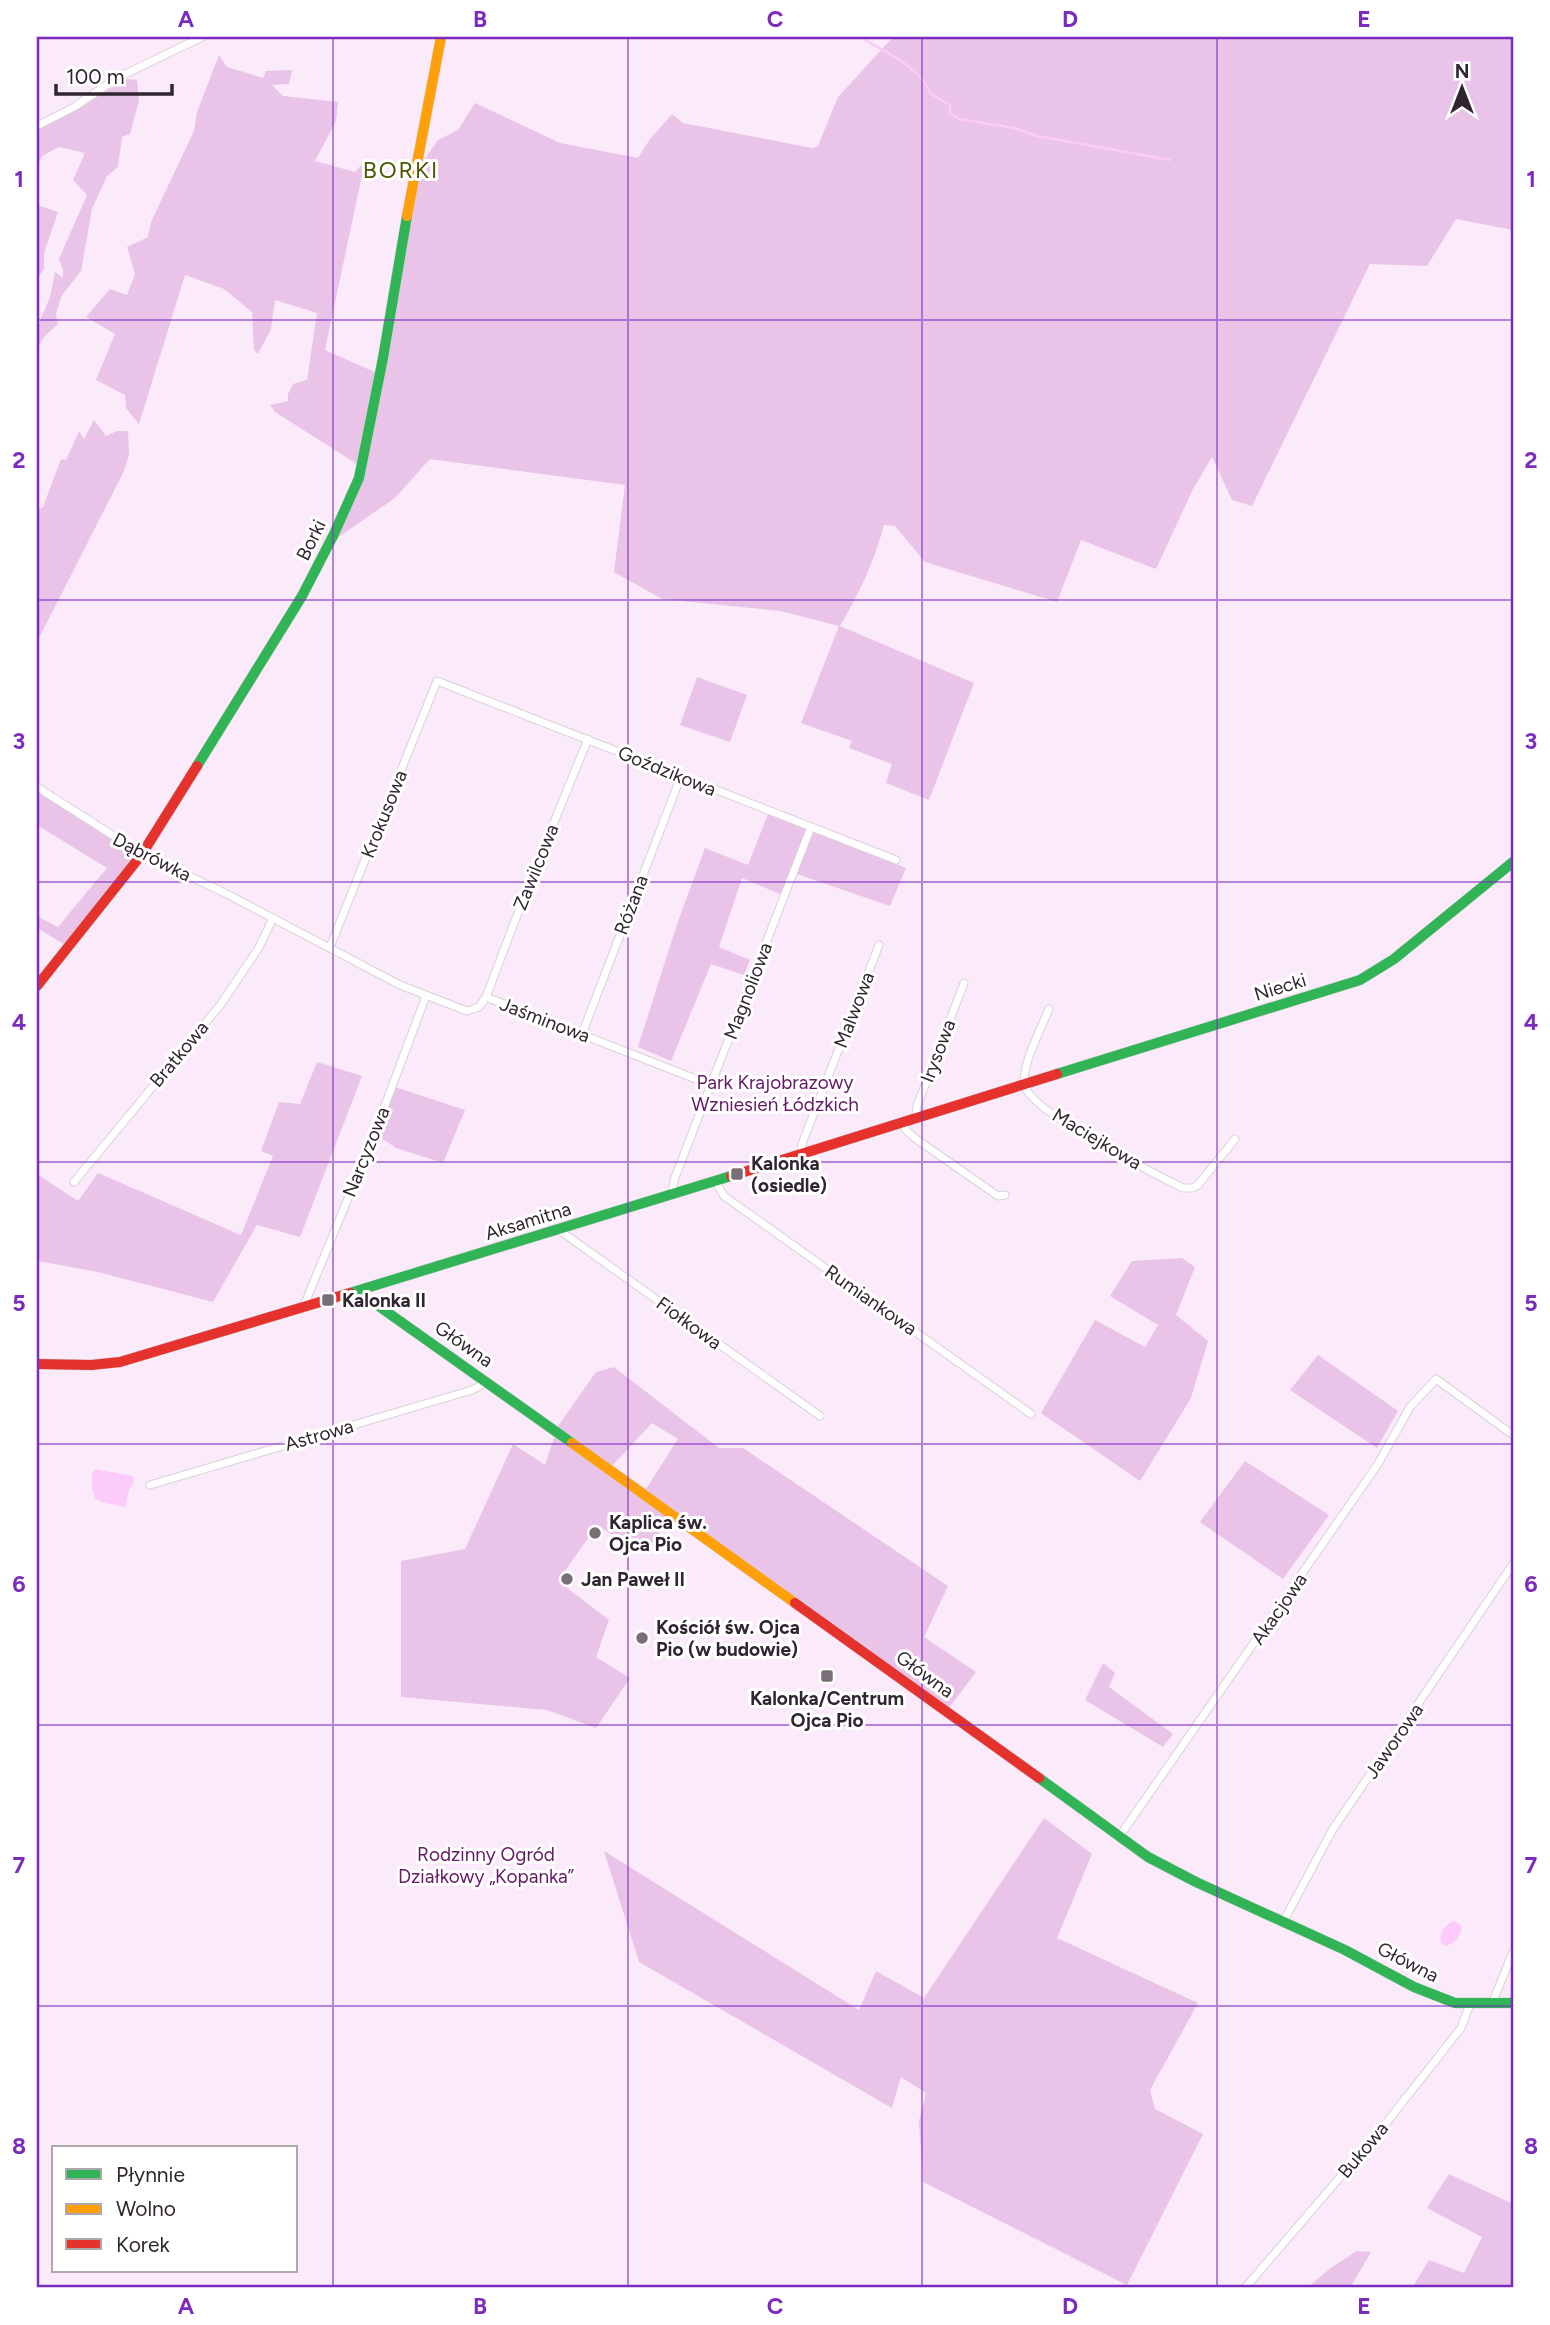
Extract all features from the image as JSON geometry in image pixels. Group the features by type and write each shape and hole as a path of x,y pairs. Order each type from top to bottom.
{"street":[{"path":"37,126 74,107 117,78 202,37"},
{"name":"Borki","path":"37,986 142,854 302,596 359,478 441,37"},
{"name":"Goździkowa","path":"438,681 896,860"},
{"name":"Krokusowa","path":"330,947 438,681"},
{"name":"Zawilcowa","path":"486,997 588,739"},
{"name":"Różana","path":"582,1034 681,776"},
{"name":"Dąbrówka","path":"37,787 142,854 273,918"},
{"name":"Magnoliowa","path":"672,1195 674,1180 811,827"},
{"name":"Niecki","path":"1024,1084 1360,980 1394,959 1513,862"},
{"name":"Jaśminowa","path":"273,918 426,996 467,1012 480,1007 486,997 711,1085"},
{"name":"Bratkowa","path":"74,1182 221,1004 258,949 273,918"},
{"name":"Malwowa","path":"801,1155 802,1144 879,945"},
{"name":"Irysowa","path":"916,1119 917,1106 964,983"},
{"name":"Narcyzowa","path":"303,1308 372,1140 426,996"},
{"path":"1024,1084 1025,1070 1049,1009"},
{"name":"Aksamitna","path":"37,1364 114,1363 559,1230 1024,1084"},
{"name":"Maciejkowa","path":"1024,1084 1033,1100 1086,1136 1183,1188 1198,1185 1236,1139"},
{"path":"903,1122 916,1139 998,1195 1005,1195"},
{"name":"Rumiankowa","path":"715,1181 724,1196 1031,1414"},
{"name":"Fiołkowa","path":"559,1230 820,1416"},
{"name":"Główna","path":"355,1292 488,1382 1118,1837 1179,1874 1443,1999 1470,2004 1493,2001 1513,2003"},
{"name":"Akacjowa","path":"1118,1837 1378,1464 1410,1407 1436,1379 1513,1435"},
{"name":"Astrowa","path":"150,1485 472,1390 488,1382"},
{"name":"Jaworowa","path":"1283,1922 1333,1829 1513,1564"},
{"path":"1493,2001 1513,1952"},
{"name":"Bukowa","path":"1245,2288 1383,2127 1461,2028 1470,2004"}],"green space":[{"name":"Park Krajobrazowy Wzniesień Łódzkich","path":"37,37 1513,37 1513,2288 37,2288"}],"shaded area":[{"path":"893,37 1513,37 1513,230 1456,219 1427,266 1370,264 1252,506 1232,500 1212,457 1193,489 1156,569 1081,540 1057,602 925,562 895,526 884,525 876,552 840,626 974,683 929,800 886,783 892,764 849,748 852,741 801,723 839,626 781,611 662,599 614,572 625,485 430,459 395,498 340,536 336,534 361,480 422,163 438,140 458,130 475,103 560,143 638,158 650,139 672,114 683,123 812,148 818,146 838,97"},
{"path":"219,55 227,67 263,78 266,71 292,70 289,84 272,85 283,96 338,102 336,121 315,161 355,172 365,161 325,350 377,373 357,464 275,412 270,405 288,401 293,384 307,380 317,313 275,300 271,329 258,354 254,350 252,312 224,289 185,275 139,424 126,408 125,395 96,380 115,334 86,317 110,289 127,295 135,274 127,247 148,237 151,222 194,131 197,112"},
{"path":"125,79 137,80 139,100 130,134 122,137 118,167 107,176 92,209 81,271 62,295 56,314 58,324 43,338 37,350 37,328 50,297 55,272 63,278 59,259 87,195 73,180 85,153 59,147 42,156 37,167 37,131 82,107"},
{"path":"37,205 58,212 44,253 44,269 37,279"},
{"path":"94,420 106,436 117,431 128,431 129,455 124,471 37,642 37,510 43,507 61,459 66,460 79,431 84,439"},
{"path":"697,677 747,695 730,742 680,725"},
{"path":"37,784 136,846 142,847 67,946 37,928 37,916 58,927 107,868 37,825"},
{"path":"768,814 906,868 890,906 791,872 780,894 742,878 719,947 750,960 744,975 711,964 671,1061 638,1047 677,924 705,848 748,865"},
{"path":"317,1062 362,1076 300,1237 257,1225 213,1302 98,1272 37,1261 37,1174 78,1201 98,1173 241,1235 273,1156 261,1151 279,1102 300,1104"},
{"path":"395,1087 465,1110 443,1163 396,1148 374,1133"},
{"path":"1182,1258 1195,1267 1176,1315 1208,1341 1191,1398 1140,1481 1041,1413 1095,1320 1145,1347 1158,1325 1110,1296 1132,1261"},
{"path":"1318,1355 1398,1411 1377,1448 1290,1390"},
{"path":"614,1367 719,1448 743,1448 948,1586 924,1637 976,1672 949,1708 671,1518 643,1554 597,1525 558,1581 609,1620 596,1657 630,1678 596,1728 547,1710 401,1697 401,1561 465,1549 513,1444 545,1465 558,1426 596,1372","holes":["652,1423 678,1439 646,1489 612,1466"]},
{"path":"1245,1461 1329,1515 1283,1579 1200,1522"},
{"path":"96,1469 133,1476 134,1482 125,1507 101,1502 95,1498 92,1472"},
{"path":"1103,1663 1115,1673 1109,1687 1173,1734 1163,1747 1085,1700"},
{"path":"1044,1818 1092,1854 1057,1938 1198,2003 1150,2090 1155,2109 1203,2134 1127,2285 923,2182 919,2121 926,2093 901,2077 892,2108 639,1962 604,1851 859,2010 876,1971 924,1998"},
{"path":"1453,1921 1460,1924 1460,1935 1445,1946 1441,1943 1441,1933"},
{"path":"1449,2174 1513,2204 1513,2288 1412,2288 1429,2260 1464,2273 1482,2237 1427,2208"},
{"path":"1357,2251 1371,2252 1350,2288 1307,2288 1332,2267"}],"waterway":[{"path":"860,37 919,75 931,94 950,105 950,113 959,119 1170,160"}],"traffic: fast":[{"path":"197,766 302,596 359,478 407,216"},
{"path":"1057,1074 1360,980 1394,959 1513,862"},
{"path":"350,1293 731,1176"},
{"path":"355,1292 363,1295 572,1443"},
{"path":"1039,1778 1148,1857 1196,1882 1345,1950 1414,1987 1455,2003 1513,2003"}],"traffic: slow":[{"path":"407,216 441,37"},
{"path":"572,1443 795,1603"}],"traffic: jam":[{"path":"37,986 142,854 197,766"},
{"path":"731,1176 1057,1074"},
{"path":"37,1364 91,1365 120,1362 350,1293"},
{"path":"795,1603 1039,1778"}],"place":[{"name":"Kalonka (osiedle)","path":"737,1174"},
{"name":"Kalonka II","path":"328,1300"},
{"name":"Kaplica św. Ojca Pio","path":"595,1533"},
{"name":"Jan Paweł II","path":"567,1579"},
{"name":"Kościół św. Ojca Pio (w budowie)","path":"642,1638"},
{"name":"Kalonka/Centrum Ojca Pio","path":"827,1676"}],"district":[{"name":"BORKI","path":"401,170"}],"park label":[{"name":"Rodzinny Ogród Działkowy „Kopanka”","path":"486,1865"}]}
